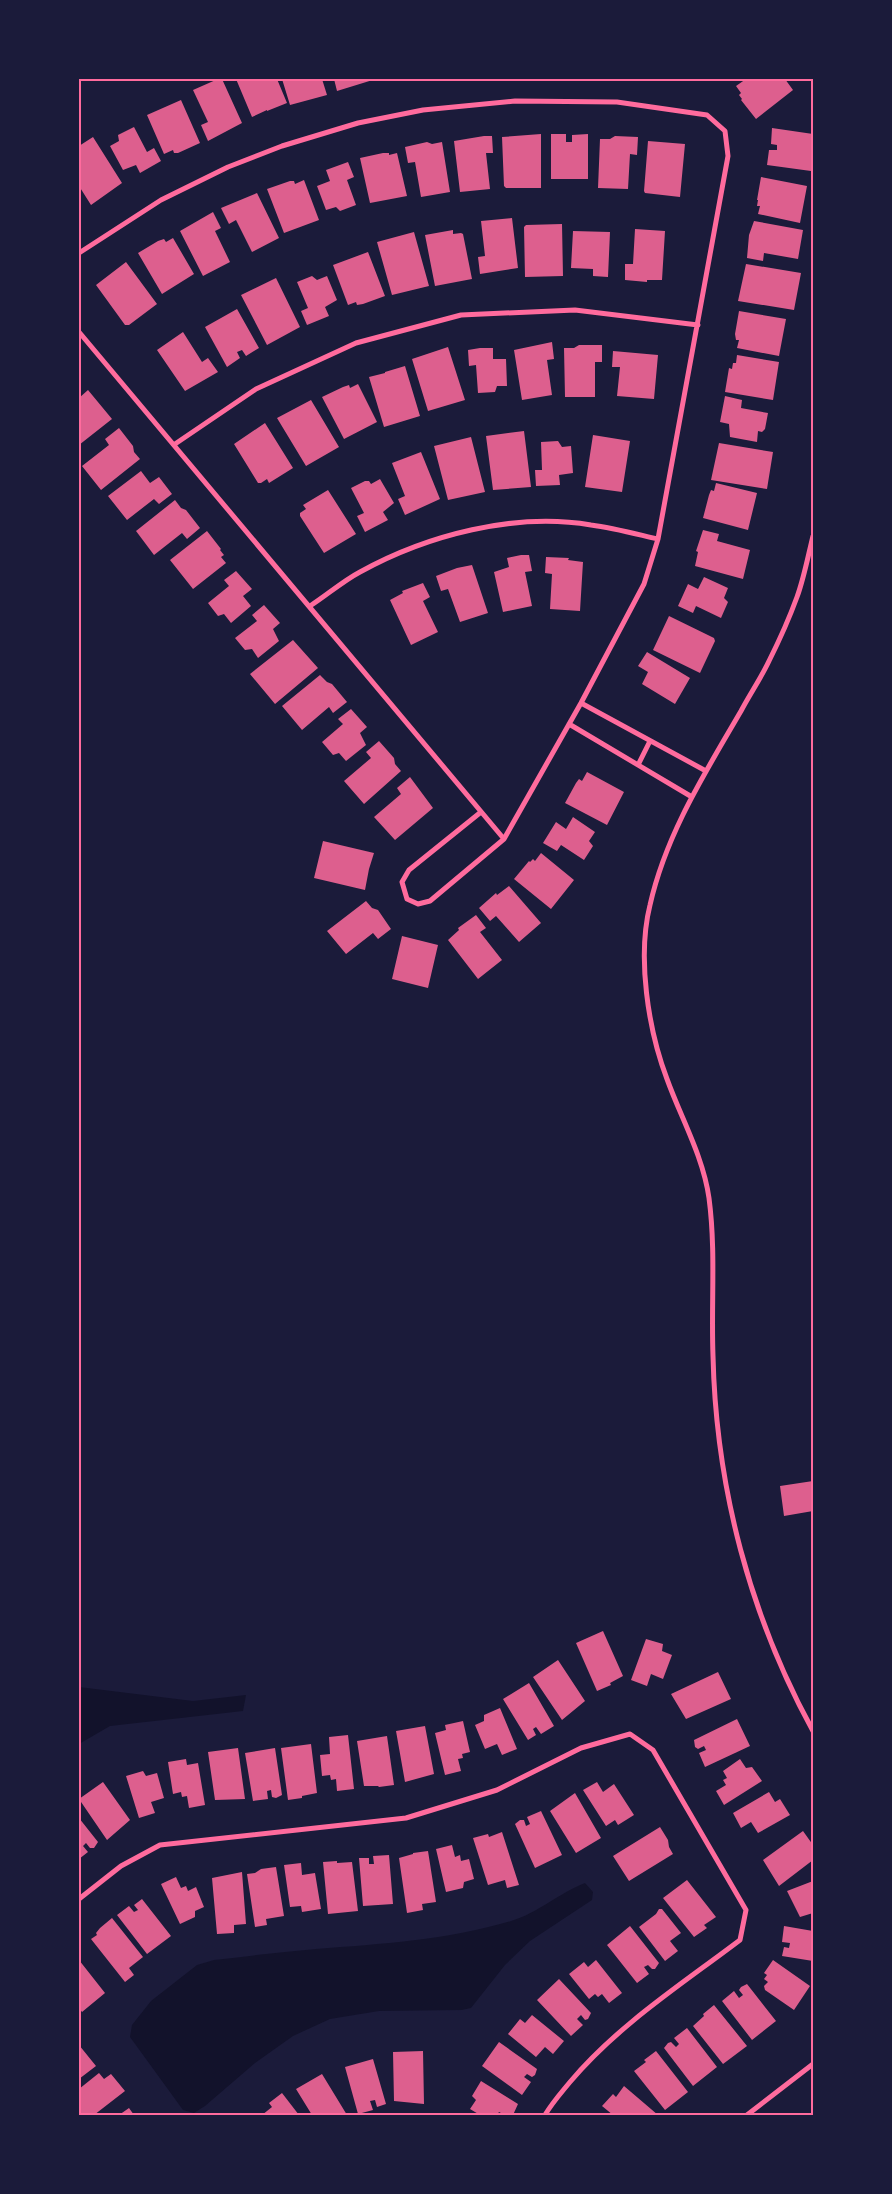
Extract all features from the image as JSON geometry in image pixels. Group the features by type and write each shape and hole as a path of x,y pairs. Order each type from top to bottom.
{"street":[{"path":"79,253 161,200 228,168 282,146 358,123 423,110 515,101 617,102 707,115 725,131 728,156 698,325 658,539 644,584 581,703 504,839 430,901 418,904 407,899 402,882 409,870 481,812"},
{"path":"175,444 256,389 356,343 461,315 575,310 698,325"},
{"path":"79,332 175,444 504,839"},
{"path":"310,606 367,568 400,552 465,530 538,522 590,524 658,539"},
{"path":"813,536 797,596 768,663 706,771 667,849 649,906 644,954 648,1007 665,1076 696,1150 709,1195 714,1262 713,1356 718,1433 732,1522 759,1614 783,1671 813,1731"},
{"path":"581,703 706,771"},
{"path":"569,724 692,797"},
{"path":"638,765 650,741"},
{"path":"79,1899 121,1866 160,1845 406,1818 497,1790 581,1748 630,1734 653,1750 746,1910 740,1940 630,2023 588,2060 550,2106 545,2115"},
{"path":"747,2115 813,2064"}],"shaded area":[{"path":"79,1687 193,1701 246,1695 243,1711 110,1726 79,1744"},
{"path":"585,1883 593,1892 592,1900 530,1941 505,1965 471,2008 462,2010 379,2011 330,2019 293,2036 255,2063 205,2106 194,2113 183,2110 130,2037 132,2025 151,2001 197,1965 214,1960 390,1943 463,1933 521,1917"}],"building":[{"path":"222,79 242,123 208,141 201,125 208,122 193,90"},
{"path":"236,79 277,79 287,103 252,117"},
{"path":"282,79 322,79 327,95 290,105"},
{"path":"334,79 376,79 337,91"},
{"path":"746,79 785,79 793,90 756,119 741,100 739,95 741,93 736,86"},
{"path":"181,100 200,143 178,153 174,153 173,150 164,154 147,115"},
{"path":"134,127 147,152 154,148 161,161 140,173 136,165 123,170 110,146 119,141 118,135"},
{"path":"772,128 813,134 811,171 767,165 769,150 777,150 777,145 771,144"},
{"path":"541,134 541,188 506,188 504,186 502,137"},
{"path":"551,134 566,134 566,142 572,142 572,135 588,134 588,179 551,179"},
{"path":"492,136 493,153 486,153 490,189 460,192 454,141"},
{"path":"615,136 638,137 637,155 630,154 628,189 598,188 600,139 610,139"},
{"path":"93,137 122,183 91,205 79,186 79,146"},
{"path":"648,141 685,144 680,197 645,193"},
{"path":"427,142 432,144 442,142 450,192 421,197 415,162 408,163 405,147"},
{"path":"389,153 389,155 397,153 407,196 370,203 360,158"},
{"path":"348,162 354,177 347,180 356,205 340,211 336,207 326,210 317,186 330,181 326,170"},
{"path":"761,177 807,186 800,223 758,214 760,206 757,206 757,200"},
{"path":"304,180 319,220 284,233 267,189 290,181 294,181 295,184"},
{"path":"257,193 279,238 252,252 236,220 229,224 221,208"},
{"path":"213,212 221,228 215,231 230,262 203,276 180,231"},
{"path":"512,218 518,268 480,274 478,257 485,256 481,221"},
{"path":"754,221 803,230 798,259 764,253 763,261 747,258 749,235"},
{"path":"562,224 563,276 525,277 524,227 526,225"},
{"path":"635,229 665,231 662,280 647,280 647,282 625,280 625,264 633,264"},
{"path":"453,230 453,234 463,234 472,279 435,286 425,235"},
{"path":"573,231 610,232 608,277 593,276 593,269 571,268"},
{"path":"414,232 429,286 392,295 377,242"},
{"path":"173,238 194,274 162,294 138,253 158,241 164,239 166,242"},
{"path":"368,252 385,296 363,304 357,305 356,302 348,305 333,265"},
{"path":"126,262 157,304 129,325 125,325 96,285"},
{"path":"746,264 801,273 794,310 738,301"},
{"path":"312,276 317,280 327,276 337,300 325,307 329,316 307,325 301,311 308,308 297,282"},
{"path":"276,278 300,327 267,345 241,295"},
{"path":"237,309 259,348 246,356 242,350 237,352 240,358 227,367 205,327"},
{"path":"739,311 786,319 779,356 737,348 739,340 736,340 735,334"},
{"path":"183,332 202,362 208,358 218,372 185,391 157,350"},
{"path":"552,342 554,359 547,360 552,395 522,400 514,350"},
{"path":"579,345 602,345 602,362 595,362 595,397 565,397 564,348 574,348"},
{"path":"448,347 465,400 428,411 412,359"},
{"path":"493,348 493,359 506,359 507,386 497,386 495,392 478,393 476,365 469,366 468,350"},
{"path":"613,351 658,355 654,399 617,396 620,367 612,367"},
{"path":"737,355 779,362 773,400 725,392 729,368 732,369 733,363 736,363"},
{"path":"405,366 420,416 384,427 369,377"},
{"path":"358,384 377,422 344,439 322,397 343,387 349,385 350,388"},
{"path":"88,390 112,419 79,445 79,398"},
{"path":"725,396 742,400 741,408 768,413 765,429 762,432 758,431 757,442 730,437 729,424 720,422"},
{"path":"311,400 339,447 306,466 277,418"},
{"path":"265,423 293,468 269,483 267,479 258,483 234,444"},
{"path":"119,428 140,459 101,490 82,466 109,445 105,439"},
{"path":"524,431 531,487 493,490 486,436"},
{"path":"593,435 630,441 622,492 585,487"},
{"path":"471,437 485,492 448,500 434,446"},
{"path":"558,441 562,447 571,446 573,473 559,475 560,485 536,486 535,470 542,470 541,442"},
{"path":"719,443 773,452 767,489 711,480"},
{"path":"421,452 440,499 405,515 398,499 405,496 392,463"},
{"path":"141,471 150,483 159,477 172,494 159,504 154,499 127,520 108,496"},
{"path":"380,479 394,503 383,512 388,520 365,532 357,516 364,513 351,488 365,481 369,481 371,484"},
{"path":"716,483 757,493 748,530 703,518 709,495 711,490 714,491"},
{"path":"328,490 356,534 324,553 300,516 300,513 306,509 303,505"},
{"path":"175,500 181,508 186,510 200,528 187,539 182,533 154,555 136,531"},
{"path":"703,530 719,534 717,541 750,550 743,579 695,566 698,552 696,551"},
{"path":"207,531 221,549 224,555 221,557 226,563 193,589 170,560"},
{"path":"529,555 532,571 525,572 532,606 503,612 494,572 509,567 507,558"},
{"path":"546,557 569,558 568,560 583,562 580,611 550,609 552,574 545,573"},
{"path":"472,565 488,613 460,622 448,589 441,591 436,576 457,568"},
{"path":"236,571 252,589 243,596 251,606 231,623 224,614 218,616 208,603 229,586 224,580"},
{"path":"704,577 728,588 724,598 728,602 721,618 696,606 693,613 678,606 688,584 698,589"},
{"path":"423,583 430,597 423,601 438,632 411,645 390,600 403,593 402,591"},
{"path":"264,605 280,623 273,629 279,641 258,658 252,649 245,650 235,638 257,621 252,615"},
{"path":"669,616 714,638 715,641 700,673 653,650"},
{"path":"293,640 318,668 275,704 250,674"},
{"path":"647,652 690,678 675,704 642,684 648,672 638,666"},
{"path":"320,675 332,684 347,702 333,713 329,707 302,730 282,706"},
{"path":"351,709 367,727 360,733 366,745 346,761 339,753 333,755 322,742 343,724 338,719"},
{"path":"379,741 394,758 395,764 401,771 364,804 344,781 371,758 366,752"},
{"path":"587,772 624,792 607,825 565,803 576,783 579,779 582,781"},
{"path":"410,777 433,808 395,840 374,817 401,794 397,788"},
{"path":"573,817 595,832 589,841 593,846 584,860 561,845 557,851 543,843 556,822 566,829"},
{"path":"323,841 374,853 365,890 314,878"},
{"path":"541,853 574,880 551,909 514,879 529,861 533,859 535,861"},
{"path":"509,886 541,923 519,942 496,916 490,921 479,908 496,893 497,895"},
{"path":"366,901 372,908 378,910 391,929 378,939 373,933 346,954 327,931"},
{"path":"476,915 486,928 480,932 502,960 478,979 448,940 459,930 458,928"},
{"path":"402,936 438,945 428,988 392,979"},
{"path":"813,1481 813,1511 784,1516 780,1486"},
{"path":"603,1631 623,1676 610,1683 611,1685 597,1691 576,1643"},
{"path":"646,1639 663,1644 662,1651 672,1655 663,1679 651,1674 647,1686 631,1680"},
{"path":"558,1660 585,1701 562,1720 533,1677"},
{"path":"718,1672 731,1699 686,1719 671,1694"},
{"path":"529,1683 554,1726 541,1734 536,1727 533,1729 536,1735 528,1740 503,1699"},
{"path":"500,1708 517,1749 502,1755 497,1744 485,1749 475,1725 484,1721 484,1715"},
{"path":"737,1719 750,1746 705,1767 699,1753 706,1750 704,1746 698,1749 695,1747 694,1740"},
{"path":"463,1721 470,1752 462,1754 463,1758 458,1759 461,1771 445,1775 435,1733 446,1730 445,1725"},
{"path":"425,1726 434,1774 405,1782 396,1731"},
{"path":"348,1735 354,1789 337,1791 336,1779 331,1780 330,1775 322,1776 320,1755 330,1754 329,1737"},
{"path":"387,1736 394,1785 364,1786 357,1741"},
{"path":"311,1744 317,1793 288,1800 281,1748"},
{"path":"238,1748 245,1799 215,1800 208,1752"},
{"path":"275,1748 282,1795 276,1798 272,1797 271,1790 267,1791 268,1799 253,1801 245,1753"},
{"path":"186,1759 187,1765 198,1763 205,1805 189,1808 187,1796 182,1797 181,1792 173,1794 168,1762"},
{"path":"740,1759 746,1768 752,1767 762,1781 724,1805 716,1791 726,1785 723,1780 727,1778 723,1771"},
{"path":"143,1771 146,1776 157,1773 164,1798 151,1802 155,1813 139,1818 126,1776"},
{"path":"103,1782 130,1820 107,1840 79,1799"},
{"path":"597,1782 603,1792 614,1784 634,1815 618,1825 615,1820 606,1826 583,1790"},
{"path":"769,1792 775,1802 780,1799 790,1815 758,1833 751,1822 741,1828 733,1813"},
{"path":"575,1793 601,1838 576,1853 550,1811"},
{"path":"541,1811 562,1855 535,1868 515,1824 520,1820 524,1820 526,1826 530,1824 527,1817"},
{"path":"79,1818 98,1842 94,1848 90,1848 86,1843 83,1846 88,1852 79,1859"},
{"path":"660,1827 668,1840 673,1854 629,1881 613,1856"},
{"path":"803,1831 813,1845 813,1860 779,1886 763,1860"},
{"path":"502,1832 519,1885 507,1888 505,1880 488,1885 473,1838 488,1834 489,1837"},
{"path":"452,1845 455,1857 460,1855 461,1861 469,1859 474,1879 464,1882 463,1888 446,1892 436,1849"},
{"path":"428,1851 436,1902 422,1904 423,1910 407,1913 399,1858 413,1853"},
{"path":"389,1855 393,1904 363,1906 359,1858 369,1858 369,1864 374,1864 373,1856"},
{"path":"337,1861 337,1863 352,1862 358,1911 328,1914 323,1862"},
{"path":"301,1863 302,1875 315,1873 321,1909 302,1912 301,1906 290,1907 284,1865"},
{"path":"276,1867 284,1916 266,1919 267,1925 255,1927 247,1874 255,1873 261,1869"},
{"path":"242,1872 246,1924 234,1925 234,1933 217,1934 212,1878"},
{"path":"176,1877 181,1888 186,1886 188,1891 196,1887 204,1907 195,1911 195,1917 180,1924 161,1884"},
{"path":"687,1880 716,1917 704,1925 707,1928 694,1937 663,1898"},
{"path":"813,1881 813,1913 800,1917 787,1891"},
{"path":"142,1899 171,1936 147,1954 117,1915 129,1906 134,1912 138,1910 134,1905"},
{"path":"659,1909 662,1909 681,1933 670,1941 678,1951 665,1961 639,1927 656,1914"},
{"path":"112,1918 143,1957 129,1968 134,1975 125,1982 91,1939"},
{"path":"630,1926 659,1963 655,1969 648,1965 644,1967 649,1974 637,1983 607,1945"},
{"path":"784,1926 813,1931 813,1961 782,1956 784,1947 789,1948 790,1943 782,1942"},
{"path":"79,1960 105,1993 82,2012 79,2008"},
{"path":"596,1960 622,1993 609,2003 602,1994 598,1997 595,1994 589,1999 569,1974 584,1962 588,1967"},
{"path":"773,1960 810,1986 794,2010 765,1990 764,1986 768,1982 764,1979 767,1975 764,1973"},
{"path":"559,1979 591,2013 588,2019 585,2020 581,2015 577,2019 583,2025 571,2036 537,2000"},
{"path":"747,1984 776,2021 752,2040 722,2001 734,1991 739,1998 743,1995 739,1990"},
{"path":"714,2005 747,2046 723,2064 693,2026"},
{"path":"532,2015 564,2041 553,2054 545,2047 536,2057 508,2034 520,2019 525,2023"},
{"path":"687,2028 717,2067 693,2086 664,2048 671,2042 676,2047 679,2044 674,2038"},
{"path":"499,2042 537,2069 532,2077 527,2074 524,2077 531,2082 522,2095 482,2066"},
{"path":"79,2045 96,2066 79,2079"},
{"path":"423,2051 424,2104 394,2101 393,2052"},
{"path":"656,2051 688,2092 665,2110 634,2071"},
{"path":"373,2059 386,2104 377,2107 375,2100 370,2101 373,2110 358,2114 345,2067"},
{"path":"99,2073 104,2079 111,2074 125,2091 94,2115 79,2115 79,2089"},
{"path":"322,2074 347,2115 312,2115 296,2089"},
{"path":"481,2081 518,2104 513,2115 505,2115 499,2112 497,2115 480,2115 470,2109 476,2100 472,2096"},
{"path":"624,2086 658,2115 613,2115 602,2106 613,2094 616,2097"},
{"path":"282,2093 299,2115 262,2115 272,2107 269,2103"},
{"path":"129,2108 134,2115 119,2115"}]}
